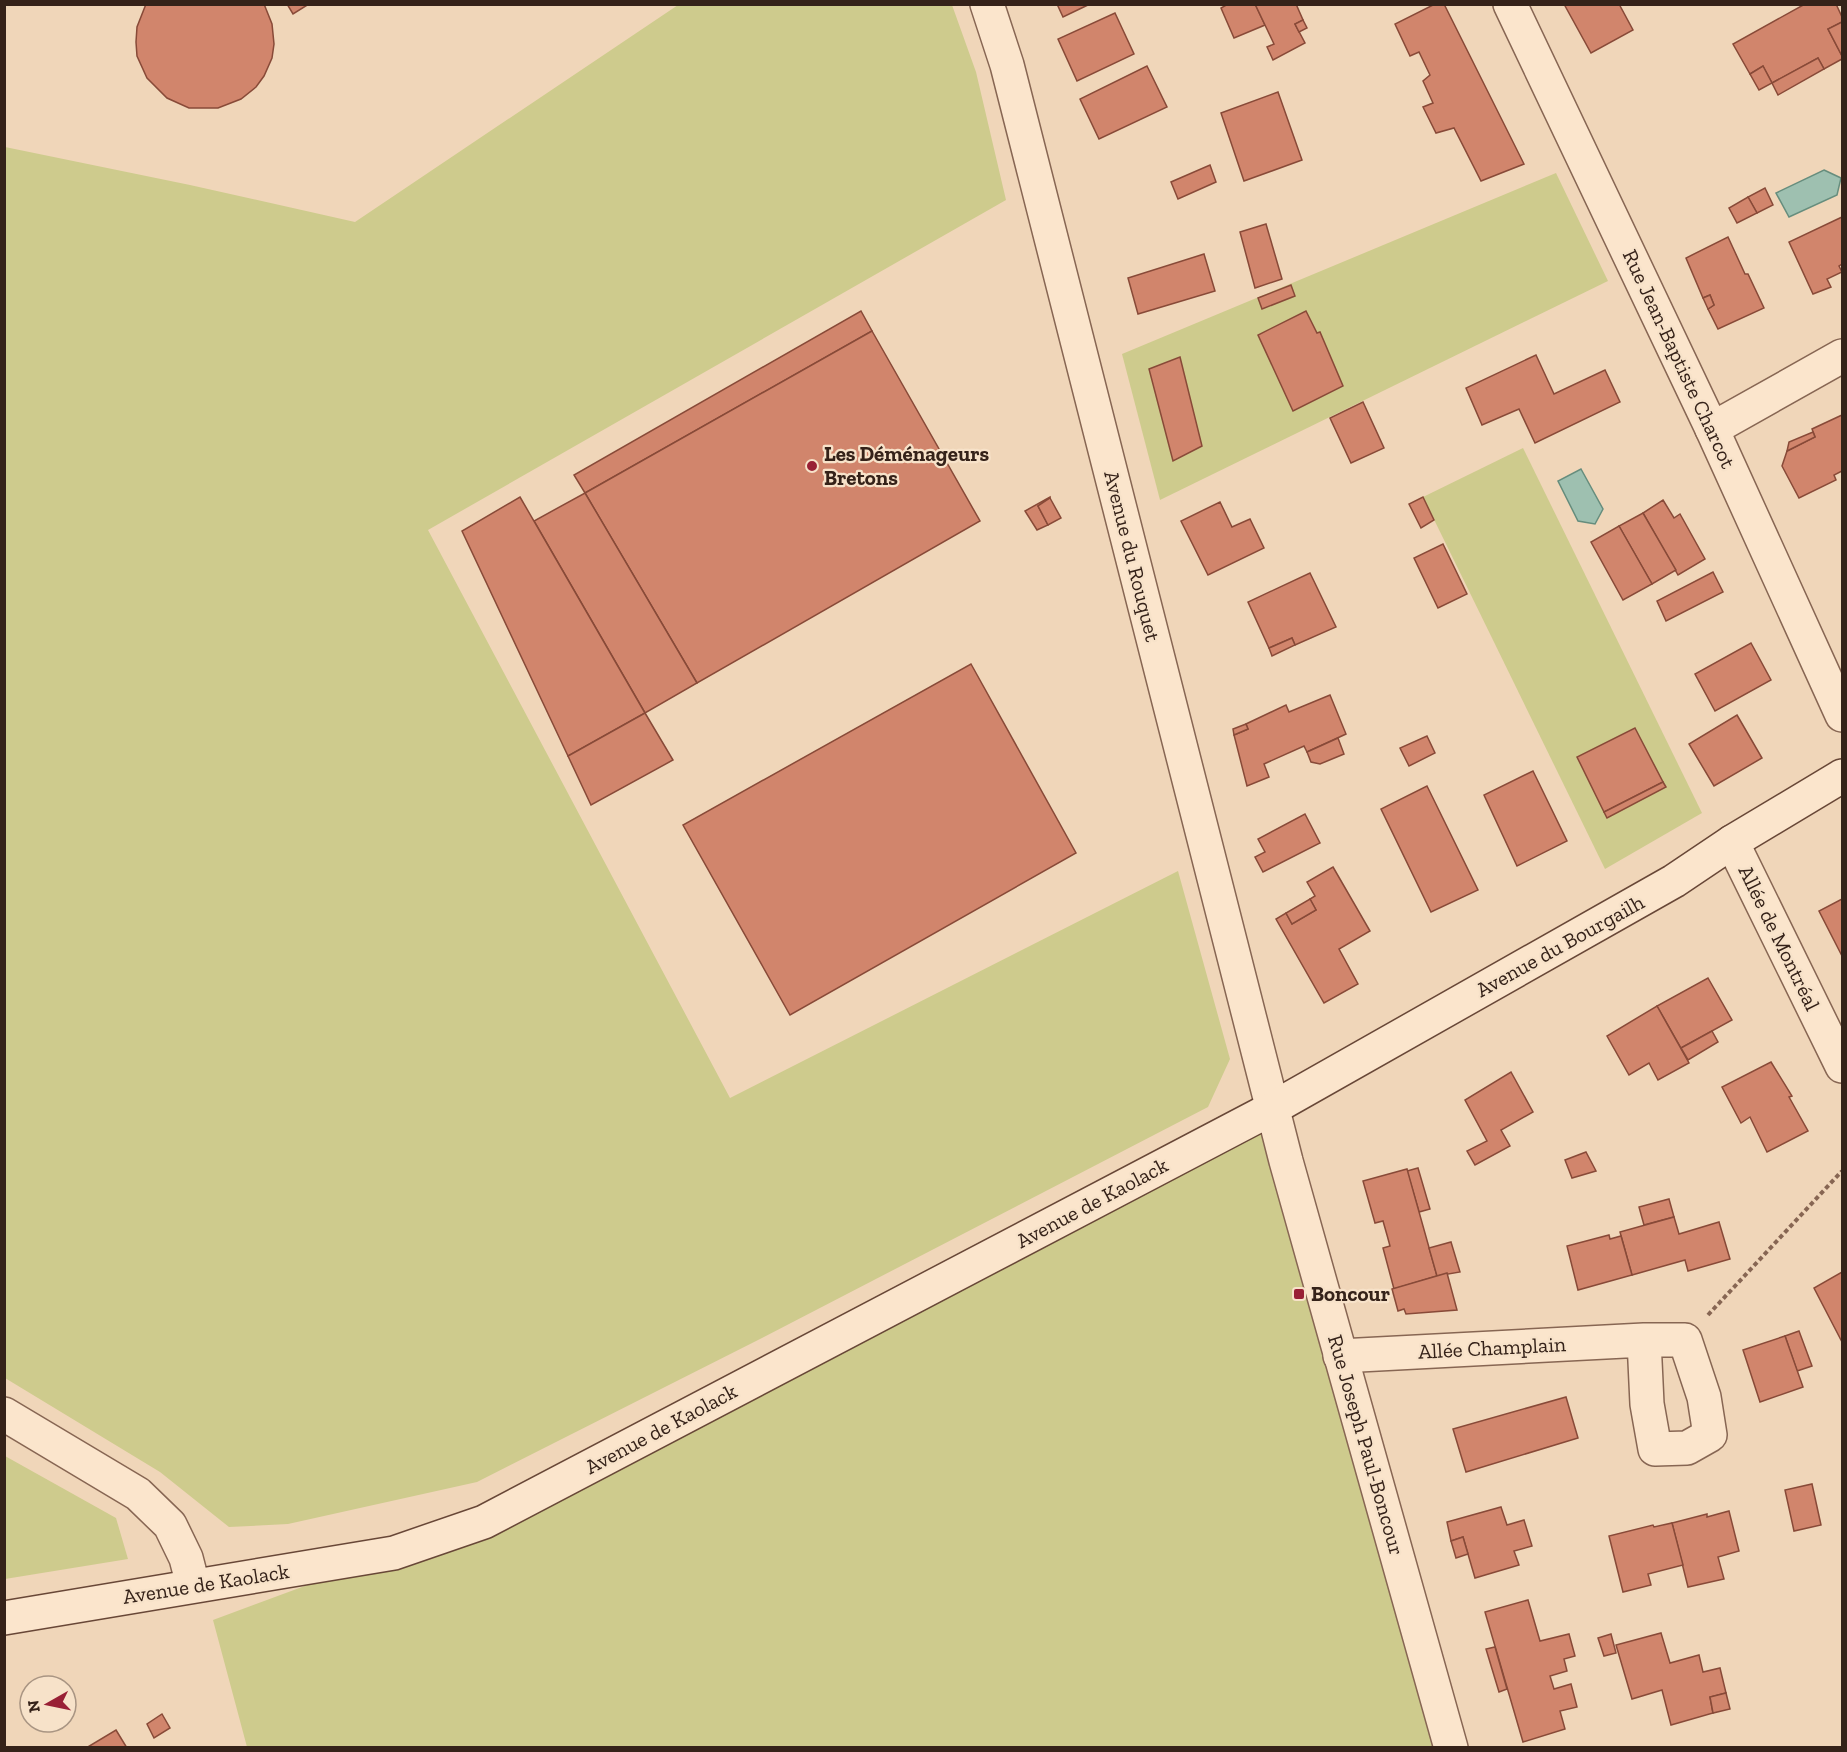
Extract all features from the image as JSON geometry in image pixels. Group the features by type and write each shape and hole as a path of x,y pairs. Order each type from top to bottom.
{"street":[{"name":"Avenue du Rouquet","path":"987,4 1010,76 1273,1108"},
{"name":"Rue Jean-Baptiste Charcot","path":"1510,4 1712,429 1842,715"},
{"path":"1712,429 1842,356"},
{"name":"Avenue du Bourgailh","path":"1273,1108 1674,881 1732,842 1842,776"},
{"name":"Allée de Montréal","path":"1732,842 1842,1066"},
{"name":"Rue Joseph Paul-Boncour","path":"1273,1108 1340,1356 1451,1748"},
{"name":"Avenue de Kaolack","path":"4,1618 393,1553 484,1522 1273,1108"},
{"path":"1644,1340 1647,1404 1655,1449 1687,1448 1710,1435 1704,1397 1685,1340"},
{"name":"Allée Champlain","path":"1340,1356 1644,1340 1685,1340"},
{"path":"4,1414 138,1494 170,1525 186,1558 193,1586"}],"path":[{"path":"1685,1340 1842,1171"}],"shaded area":[{"path":"678,5 952,5 976,72 1006,200 428,530 730,1098 1178,871 1230,1059 1208,1107 762,1338 477,1482 288,1524 229,1527 160,1472 5,1378 5,147 355,222"},
{"path":"1824,170 1841,178 1837,195 1789,217 1776,193"},
{"path":"1556,173 1608,281 1160,500 1122,354"},
{"path":"1523,448 1702,813 1605,869 1423,497"},
{"path":"1581,469 1603,509 1595,524 1578,521 1558,481"},
{"path":"1273,1108 1451,1747 247,1747 213,1620 394,1553"},
{"path":"5,1456 116,1518 128,1559 5,1579"}],"building":[{"path":"146,4 264,4 272,24 274,44 272,58 264,76 256,87 241,99 218,108 189,108 167,98 147,78 137,56 137,27"},
{"path":"287,4 309,4 293,14"},
{"path":"1057,4 1090,4 1063,17"},
{"path":"1228,4 1255,4 1265,25 1234,38 1221,8"},
{"path":"1255,4 1296,4 1303,20 1295,24 1305,43 1273,60 1267,47 1274,44"},
{"path":"1435,4 1444,4 1524,164 1481,181 1454,128 1436,133 1423,107 1433,103 1423,81 1430,75 1419,52 1410,56 1395,24"},
{"path":"1564,4 1619,4 1633,30 1591,53"},
{"path":"1805,4 1836,4 1842,22 1828,29 1842,59 1824,69 1818,58 1772,83 1763,66 1750,74 1733,44"},
{"path":"1115,13 1134,54 1077,81 1058,39"},
{"path":"1303,20 1307,28 1299,32 1295,24"},
{"path":"1842,22 1842,56 1828,29"},
{"path":"1818,58 1824,69 1778,95 1772,83"},
{"path":"1147,66 1167,107 1099,139 1080,99"},
{"path":"1763,66 1772,83 1759,90 1750,74"},
{"path":"1278,92 1302,160 1244,181 1221,113"},
{"path":"1210,165 1216,182 1178,199 1171,182"},
{"path":"1765,188 1773,205 1757,213 1748,197"},
{"path":"1748,197 1757,213 1737,223 1729,208"},
{"path":"1842,217 1842,264 1839,266 1842,272 1827,279 1831,287 1813,294 1789,242"},
{"path":"1266,224 1282,279 1255,288 1240,232"},
{"path":"1728,237 1764,308 1718,329 1708,309 1714,305 1710,295 1703,298 1686,258"},
{"path":"1204,254 1215,291 1138,314 1128,278"},
{"path":"1291,285 1295,296 1262,309 1258,298"},
{"path":"1710,295 1714,305 1708,309 1703,298"},
{"path":"861,311 872,331 585,493 574,475"},
{"path":"1306,311 1317,333 1320,332 1343,386 1293,411 1258,335"},
{"path":"872,331 980,521 697,683 585,493"},
{"path":"1536,355 1554,394 1605,370 1620,402 1535,443 1519,409 1482,425 1466,388"},
{"path":"1180,357 1202,446 1173,461 1149,369"},
{"path":"1363,402 1384,448 1351,463 1330,418"},
{"path":"1842,415 1842,471 1834,475 1836,480 1799,498 1782,466 1787,451 1815,437 1812,429"},
{"path":"1813,432 1815,437 1787,451 1789,442"},
{"path":"585,493 697,683 645,713 534,521"},
{"path":"520,497 645,713 568,756 462,531"},
{"path":"1050,497 1038,506 1048,525 1037,530 1025,511"},
{"path":"1423,497 1434,520 1421,528 1409,504"},
{"path":"1050,498 1061,518 1048,525 1038,506"},
{"path":"1663,500 1674,518 1680,514 1705,559 1678,575 1643,513"},
{"path":"1220,502 1232,527 1250,519 1264,548 1208,575 1181,521"},
{"path":"1643,513 1676,570 1652,584 1619,526"},
{"path":"1619,526 1652,584 1623,600 1591,542"},
{"path":"1443,544 1467,594 1438,608 1414,558"},
{"path":"1713,572 1723,592 1666,621 1657,601"},
{"path":"1310,573 1336,627 1295,645 1292,638 1269,648 1248,602"},
{"path":"1292,638 1295,645 1272,656 1269,648"},
{"path":"1751,643 1771,680 1715,711 1695,674"},
{"path":"971,664 1076,853 790,1015 683,825"},
{"path":"1330,695 1346,734 1307,752 1304,746 1264,764 1269,777 1247,786 1234,735 1248,729 1246,724 1286,705 1289,712"},
{"path":"645,713 673,760 591,805 568,756"},
{"path":"1737,715 1762,758 1714,786 1689,744"},
{"path":"1246,724 1248,729 1234,735 1233,729"},
{"path":"1635,728 1663,782 1604,812 1577,757"},
{"path":"1427,736 1435,753 1409,766 1400,748"},
{"path":"1338,738 1344,754 1320,764 1311,762 1307,752"},
{"path":"1533,771 1567,841 1517,866 1484,795"},
{"path":"1663,782 1666,787 1607,818 1604,812"},
{"path":"1427,786 1478,890 1431,912 1381,809"},
{"path":"1305,814 1320,843 1263,872 1255,857 1265,852 1258,839"},
{"path":"1333,867 1370,931 1339,949 1358,984 1324,1003 1276,919 1286,913 1292,924 1316,910 1310,899 1315,896 1307,882"},
{"path":"1310,899 1316,910 1292,924 1286,913"},
{"path":"1842,899 1842,956 1819,911"},
{"path":"1708,978 1732,1020 1681,1048 1657,1006"},
{"path":"1657,1006 1689,1063 1658,1080 1649,1063 1629,1075 1607,1036"},
{"path":"1712,1031 1718,1042 1688,1060 1681,1048"},
{"path":"1771,1062 1792,1096 1789,1097 1808,1131 1767,1152 1750,1117 1741,1123 1722,1087"},
{"path":"1511,1072 1533,1112 1501,1130 1510,1146 1475,1165 1467,1151 1487,1141 1465,1100"},
{"path":"1586,1152 1596,1171 1572,1178 1565,1160"},
{"path":"1418,1168 1430,1209 1419,1212 1407,1171"},
{"path":"1407,1169 1437,1276 1394,1289 1383,1248 1390,1246 1383,1221 1375,1223 1363,1181"},
{"path":"1669,1199 1674,1217 1644,1225 1639,1207"},
{"path":"1674,1217 1679,1234 1719,1222 1730,1259 1688,1271 1685,1260 1632,1275 1620,1232"},
{"path":"1609,1235 1610,1239 1621,1236 1632,1275 1578,1290 1567,1246"},
{"path":"1451,1242 1460,1272 1437,1276 1429,1248"},
{"path":"1842,1272 1842,1342 1814,1288"},
{"path":"1447,1273 1457,1310 1406,1314 1404,1309 1398,1311 1392,1289"},
{"path":"1799,1331 1812,1366 1797,1371 1785,1336"},
{"path":"1785,1336 1803,1387 1760,1402 1743,1350"},
{"path":"1566,1397 1578,1438 1466,1472 1453,1429"},
{"path":"1812,1484 1821,1525 1794,1531 1785,1490"},
{"path":"1501,1507 1507,1525 1524,1520 1532,1546 1514,1551 1519,1565 1475,1578 1463,1537 1451,1541 1447,1522"},
{"path":"1729,1511 1739,1551 1718,1557 1724,1579 1688,1587 1672,1523"},
{"path":"1672,1523 1683,1565 1648,1574 1651,1585 1623,1592 1609,1536 1653,1525 1654,1527"},
{"path":"1463,1537 1468,1554 1456,1558 1451,1541"},
{"path":"1528,1600 1540,1641 1569,1634 1575,1656 1564,1659 1567,1671 1550,1676 1554,1689 1571,1684 1577,1707 1560,1711 1565,1729 1523,1742 1485,1612"},
{"path":"1661,1633 1670,1663 1699,1655 1703,1672 1720,1668 1726,1693 1710,1697 1713,1713 1671,1725 1662,1690 1632,1699 1616,1645"},
{"path":"1611,1634 1616,1653 1604,1656 1598,1638"},
{"path":"1495,1647 1507,1689 1499,1692 1486,1649"},
{"path":"1726,1693 1730,1709 1713,1713 1710,1697"},
{"path":"162,1714 170,1728 154,1738 147,1724"},
{"path":"116,1730 127,1748 86,1748"}],"place":[{"name":"Les Déménageurs Bretons","path":"812,466"},
{"name":"Boncour","path":"1299,1294"}]}
